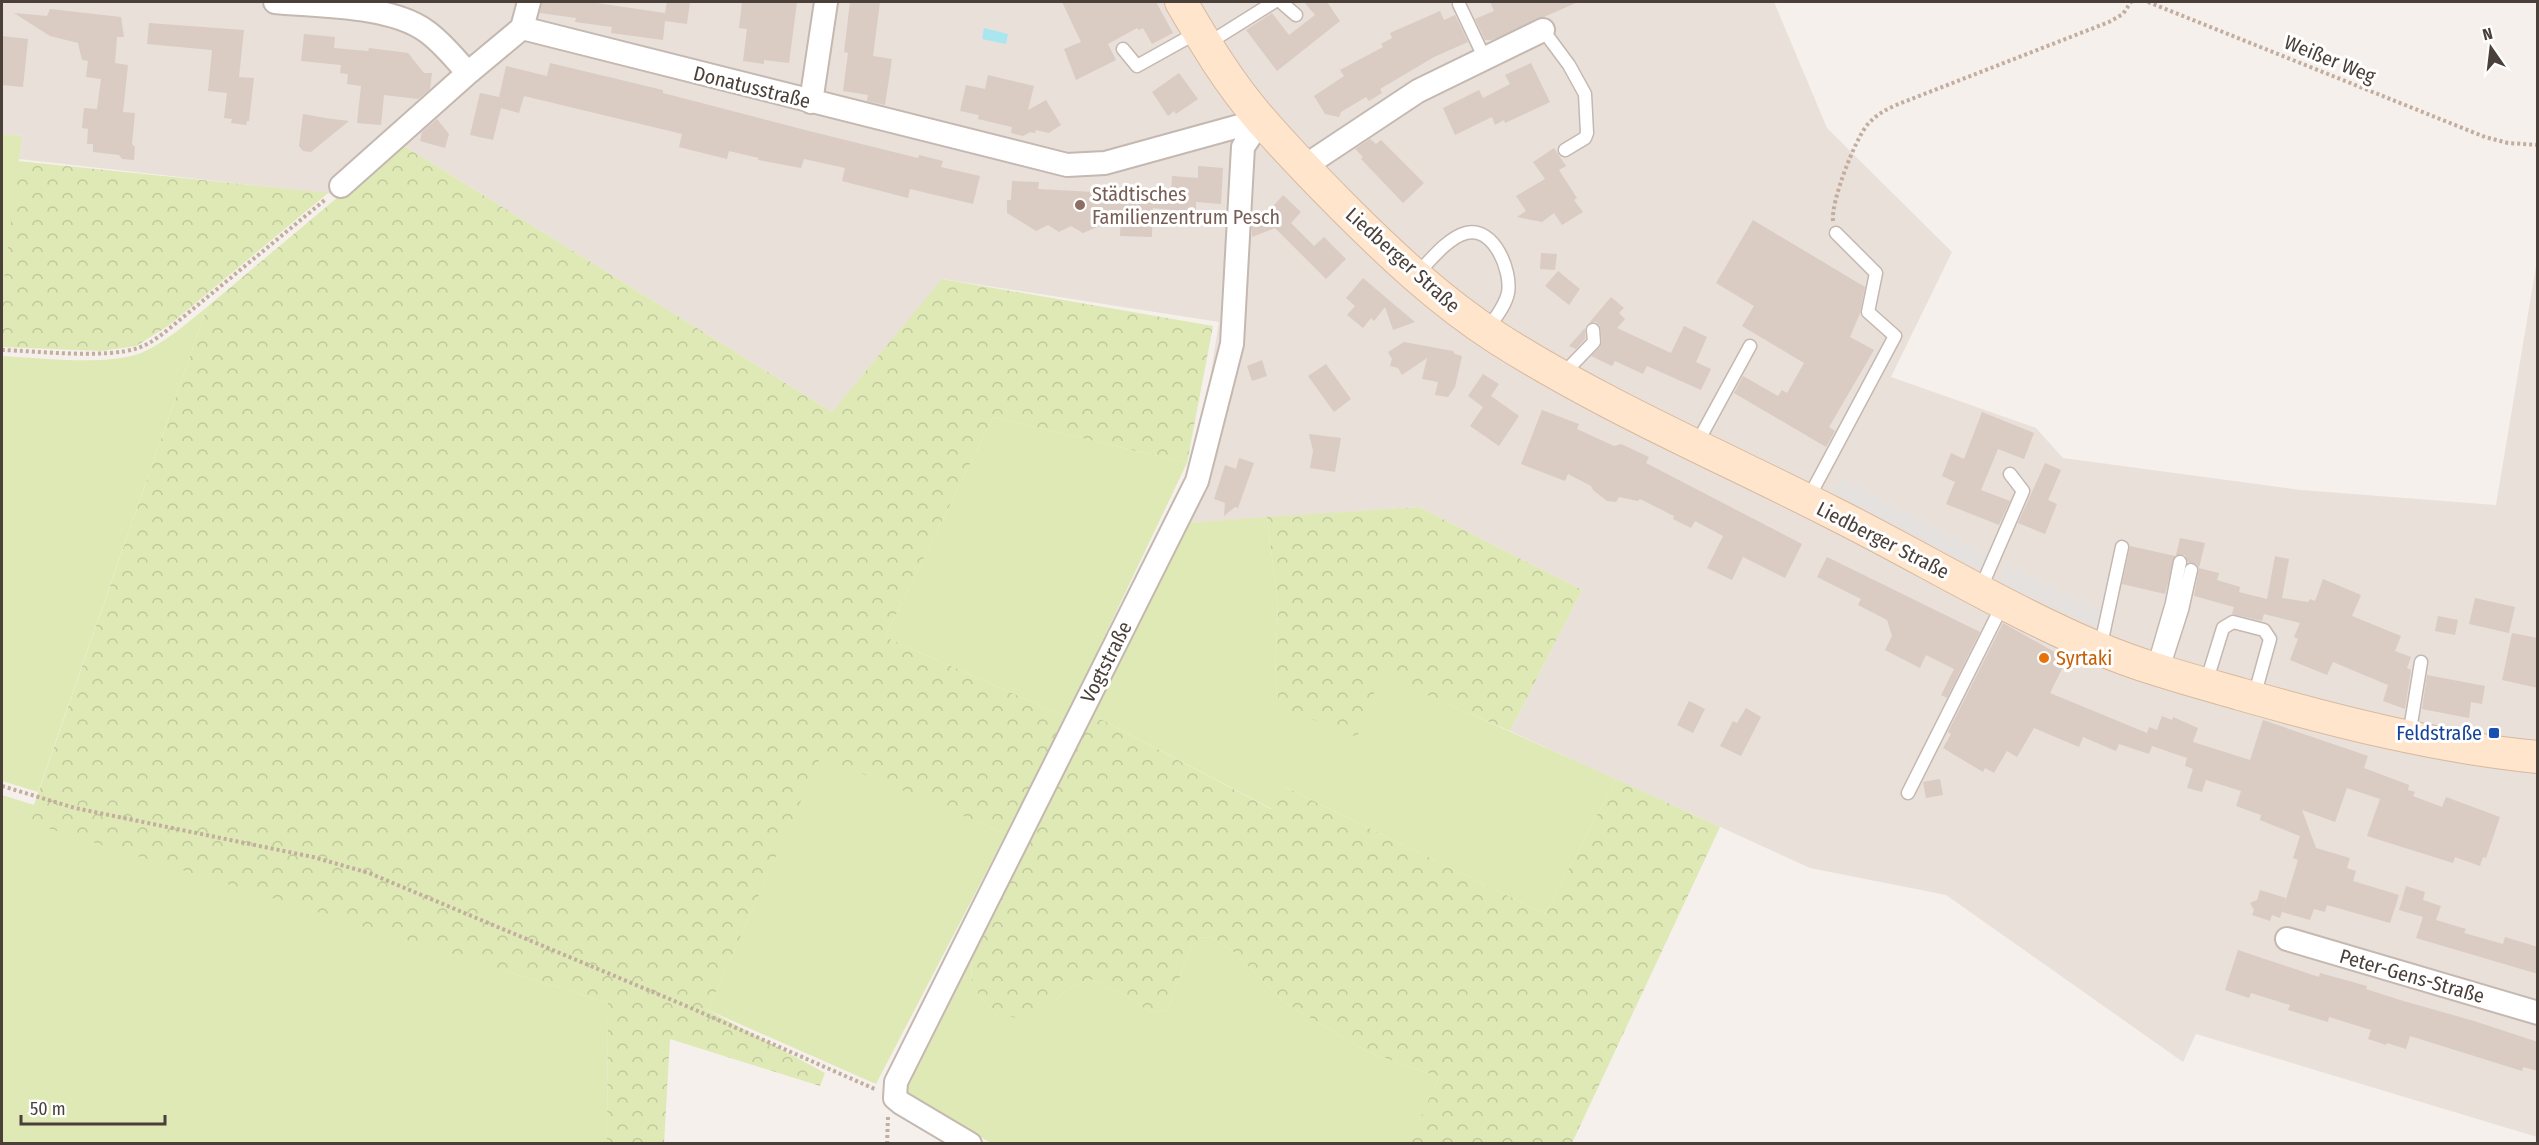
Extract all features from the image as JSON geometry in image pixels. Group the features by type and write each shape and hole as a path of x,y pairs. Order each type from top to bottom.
{"main road":[{"name":"Liedberger Straße","path":"1181,2 1203,38 1261,120 1376,239 1415,276 1487,330 1562,375 1992,597 2100,650 2158,670 2254,698 2409,737 2477,750 2538,757"}],"street":[{"path":"274,2 376,12 403,18 430,33 468,73"},
{"path":"341,186 522,28 529,2"},
{"path":"811,102 826,2"},
{"name":"Donatusstraße","path":"522,28 1055,163 1079,166 1104,163 1261,120"},
{"path":"1305,166 1403,99 1543,30"},
{"name":"Vogtstraße","path":"895,1098 894,1087 898,1076 1197,481 1232,344 1243,147 1261,120"},
{"name":"Peter-Gens-Straße","path":"2287,939 2538,1013"},
{"path":"895,1098 970,1143"}],"lane":[{"path":"1123,49 1137,66 1203,38 1275,2"},
{"path":"1281,2 1296,15"},
{"path":"1459,4 1485,58"},
{"path":"1543,30 1569,65 1585,94 1587,133 1585,138 1565,150"},
{"path":"1415,276 1462,234 1475,232 1487,238 1501,255 1508,278 1508,293 1502,308 1487,330"},
{"path":"1808,500 1895,336 1868,312 1876,273 1836,232"},
{"path":"1562,375 1594,342 1593,330"},
{"path":"1696,445 1750,346"},
{"path":"1908,793 1992,597 2023,490 2010,474"},
{"path":"2100,650 2122,547"},
{"path":"2158,670 2180,562"},
{"path":"2158,670 2182,610 2190,570"},
{"path":"2205,684 2223,628 2233,622 2264,630 2270,639 2254,698"},
{"path":"2409,737 2421,663"}],"path":[{"path":"1836,232 1832,218 1834,204 1857,142 1864,129 1875,117 1896,105 2109,22 2122,14 2131,2"},
{"name":"Weißer Weg","path":"2148,2 2458,127 2500,142 2538,145"},
{"path":"2,350 102,353 130,350 146,344 170,328 341,186"},
{"path":"2,786 75,808 313,857 369,873 680,1004 895,1098"}],"shaded area":[{"path":"2,2 1774,2 1827,128 1952,252 1891,377 2036,428 2063,458 2301,490 2496,505 2537,260 2537,1137 2196,1034 2183,1062 1946,895 1810,868 1510,731 1582,590 1419,507 1187,523 1219,322 943,279 832,412 401,144 340,195 19,159 22,136 2,134"},
{"path":"1842,479 1987,555 1980,570 1834,493"},
{"path":"2006,564 2103,612 2099,629 1999,581"}],"green space":[{"path":"2,134 22,136 2,301"},
{"path":"401,144 832,412 942,279 1213,326 1187,463 993,417 885,637 1066,717 1006,834 821,756 708,1010 825,1073 820,1086 670,1039 664,1143 607,1143 608,1003 28,822 207,307"},
{"path":"18,161 328,193 168,326 136,346 101,351 2,347 2,299"},
{"path":"207,307 38,792 2,781 2,356 73,360 127,357 159,344"},
{"path":"993,417 1187,463 1066,717 885,637"},
{"path":"1419,507 1582,590 1510,731 1381,675 1357,737 1289,710 1278,699 1275,677 1278,604 1267,517"},
{"path":"1267,517 1278,604 1275,677 1278,699 1381,674 1616,779 1545,914 1285,787 1272,809 1091,714 1187,523"},
{"path":"1091,714 1271,809 1285,787 1545,914 1616,779 1720,827 1572,1143 1409,1143 1439,1077 1368,1052 1284,1002 1235,953 1211,937 1200,938 1190,948 1168,1010 1150,1012 1125,995 1090,979 1071,987 1052,1003 1025,1018 997,1016 972,986 971,949"},
{"path":"821,755 1006,834 876,1084 708,1010"},
{"path":"2,795 34,805 29,822 608,1003 607,1143 2,1143"},
{"path":"1211,937 1235,953 1284,1002 1368,1052 1439,1077 1409,1144 991,1143 902,1091 971,949 972,986 997,1016 1052,1003 1071,987 1090,979 1125,995 1150,1012 1168,1010 1190,948 1200,938"}],"water":[{"path":"984,28 1008,34 1006,44 982,39"}],"building":[{"path":"542,2 590,2 665,13 667,2 690,2 687,24 665,21 663,40 611,33 612,27 575,22 576,18 540,13"},
{"path":"742,2 797,2 789,63 764,60 764,64 743,61 747,29 739,28"},
{"path":"850,2 880,2 873,56 892,59 885,105 867,101 868,95 843,91 848,53 844,52"},
{"path":"1062,2 1156,2 1173,33 1152,44 1143,28 1139,30 1137,28 1108,44 1116,60 1076,80 1064,49 1081,42"},
{"path":"1304,2 1327,2 1340,21 1277,71 1246,30 1272,13 1289,35 1315,15"},
{"path":"1490,2 1578,2 1492,40 1485,40 1475,19 1494,11"},
{"path":"50,9 121,17 124,37 117,37 115,63 128,65 123,112 135,113 132,144 135,147 134,160 122,159 119,155 93,152 93,144 87,144 88,129 82,128 84,108 97,109 101,79 86,77 88,61 82,60 78,43 50,36 14,13 47,16"},
{"path":"1440,11 1444,20 1455,15 1468,42 1434,57 1380,89 1382,93 1369,101 1366,97 1341,112 1339,117 1325,114 1314,96 1344,76 1340,70 1383,47 1381,44 1392,38 1390,33"},
{"path":"149,23 244,30 239,77 254,78 249,121 246,125 231,123 232,119 224,118 227,93 208,91 212,50 147,44"},
{"path":"304,34 335,37 334,48 368,51 369,48 408,53 424,73 432,73 430,89 418,99 384,95 381,125 357,123 361,86 347,84 348,74 340,73 341,65 301,61"},
{"path":"2,36 28,39 23,87 2,85"},
{"path":"550,63 663,90 663,93 809,131 918,158 919,155 943,161 941,167 980,176 973,204 910,189 908,198 842,181 845,168 804,159 801,168 758,160 759,158 729,151 727,159 679,147 682,134 524,96 519,113 501,108 493,140 470,135 480,93 499,97 506,66 547,76"},
{"path":"1531,63 1550,102 1505,123 1504,120 1495,125 1492,117 1455,135 1443,108 1479,90 1483,98 1510,84 1505,75"},
{"path":"1179,73 1198,99 1176,114 1174,111 1168,116 1152,92"},
{"path":"988,75 1034,86 1028,110 1046,100 1061,125 1049,133 1036,130 1035,133 1030,132 1023,136 1011,133 1012,127 978,119 979,115 960,111 966,85 985,89"},
{"path":"303,114 349,121 311,152 303,151 299,146"},
{"path":"437,119 449,134 445,148 420,141 422,132"},
{"path":"1370,139 1376,144 1381,140 1424,183 1403,203 1361,159 1363,157 1355,149"},
{"path":"1554,148 1566,166 1559,170 1577,198 1574,200 1583,212 1562,225 1554,213 1542,222 1517,217 1526,211 1516,196 1545,179 1533,162"},
{"path":"1198,166 1223,168 1221,204 1196,202 1196,210 1171,210 1153,208 1153,203 1152,237 1120,236 1121,217 1083,233 1071,226 1059,232 1048,225 1036,231 1007,213 1007,200 1011,200 1012,181 1039,182 1038,189 1113,193 1112,201 1153,202 1154,192 1171,194 1172,176 1198,178"},
{"path":"1283,195 1301,212 1291,223 1314,246 1324,237 1346,259 1326,279 1275,228 1252,237 1252,220 1269,211"},
{"path":"1753,220 1865,287 1860,313 1850,337 1874,350 1829,427 1835,431 1826,447 1734,393 1743,376 1778,396 1782,390 1787,393 1804,363 1742,326 1754,306 1716,283"},
{"path":"1541,253 1557,254 1555,270 1540,269"},
{"path":"1558,271 1580,289 1569,305 1545,286"},
{"path":"1363,278 1415,322 1393,330 1385,307 1374,321 1371,318 1363,328 1347,315 1355,306 1346,298"},
{"path":"1611,297 1624,308 1619,313 1625,319 1617,328 1671,353 1684,326 1707,337 1696,362 1711,369 1701,390 1647,366 1643,374 1615,361 1612,366 1591,356 1600,347 1602,341 1600,326 1596,322 1589,323"},
{"path":"1585,328 1585,339 1576,349 1569,346"},
{"path":"1404,342 1453,351 1462,356 1455,387 1448,397 1435,395 1438,382 1422,379 1427,358 1402,375 1398,368 1390,366 1392,359 1388,352"},
{"path":"1262,360 1267,376 1252,381 1247,366"},
{"path":"1326,364 1351,399 1334,412 1308,376"},
{"path":"1483,374 1499,384 1491,396 1519,416 1499,446 1470,426 1483,407 1468,396"},
{"path":"1542,410 1579,424 1577,429 1614,446 1621,444 1649,457 1646,463 1802,544 1785,578 1743,557 1732,580 1707,568 1723,536 1695,521 1691,528 1673,519 1674,516 1640,499 1638,501 1619,497 1616,502 1607,501 1591,486 1568,474 1565,481 1521,464"},
{"path":"1982,412 2034,433 2024,459 1998,449 1981,490 2010,501 1999,525 1946,504 1955,482 1942,476 1951,453 1964,459"},
{"path":"1309,434 1341,438 1335,472 1310,468 1313,451"},
{"path":"1239,458 1254,463 1238,508 1235,507 1224,516 1225,503 1214,499 1225,465 1236,469"},
{"path":"2045,463 2061,470 2048,500 2057,504 2045,534 2018,523"},
{"path":"2180,538 2205,543 2199,568 2196,564 2188,562 2185,555 2176,555"},
{"path":"2130,546 2175,556 2165,594 2122,584"},
{"path":"2275,556 2289,559 2282,598 2315,601 2323,579 2361,595 2352,616 2401,636 2395,651 2411,657 2407,668 2411,670 2405,709 2383,701 2388,685 2333,662 2327,675 2290,660 2298,639 2294,637 2300,623 2264,614 2262,621 2232,614 2234,607 2194,596 2199,568 2219,573 2217,580 2240,587 2239,592 2267,599"},
{"path":"1827,557 1980,632 1947,698 1941,695 1954,669 1926,655 1920,668 1885,650 1892,636 1887,620 1858,605 1861,599 1817,577"},
{"path":"2475,598 2515,607 2509,633 2469,624"},
{"path":"2438,616 2458,620 2455,635 2435,631"},
{"path":"2003,623 2067,659 2050,693 2147,733 2149,727 2157,730 2162,716 2172,720 2173,717 2198,728 2193,742 2250,760 2263,720 2368,756 2364,768 2409,785 2408,790 2415,792 2413,796 2442,807 2446,797 2500,817 2486,858 2483,857 2480,866 2455,857 2453,863 2367,836 2380,799 2347,788 2335,822 2302,810 2316,848 2350,858 2347,868 2356,871 2353,881 2399,895 2390,923 2327,905 2325,912 2314,909 2310,920 2282,912 2298,860 2293,858 2300,836 2260,820 2261,815 2236,806 2241,791 2206,780 2202,792 2187,788 2193,769 2185,766 2187,758 2152,746 2149,754 2119,744 2116,751 2083,737 2079,747 2034,728 2017,757 2007,751 1994,773 1985,768 1983,772 1943,748 1951,734 1948,732"},
{"path":"2512,633 2538,638 2538,688 2502,680"},
{"path":"2427,675 2485,686 2482,704 2471,702 2469,718 2422,709"},
{"path":"1689,701 1705,709 1693,733 1677,725"},
{"path":"1746,708 1761,717 1741,756 1720,746 1733,721 1737,723"},
{"path":"1940,779 1943,795 1926,798 1923,782"},
{"path":"2406,886 2425,892 2423,900 2441,906 2436,920 2466,929 2464,933 2503,944 2505,937 2538,947 2538,974 2416,938 2423,917 2399,910"},
{"path":"2260,890 2286,898 2280,918 2272,915 2270,921 2252,915 2254,910 2250,903 2257,900"},
{"path":"2238,950 2319,977 2320,973 2367,986 2366,989 2538,1042 2538,1071 2523,1067 2522,1071 2410,1036 2406,1049 2387,1043 2386,1045 2368,1039 2371,1030 2329,1017 2328,1022 2288,1010 2290,1005 2251,993 2249,998 2225,990"}],"place":[{"name":"Städtisches Familienzentrum Pesch","path":"1080,205"},
{"name":"Syrtaki","path":"2044,658"},
{"name":"Feldstraße","path":"2494,733"}]}
